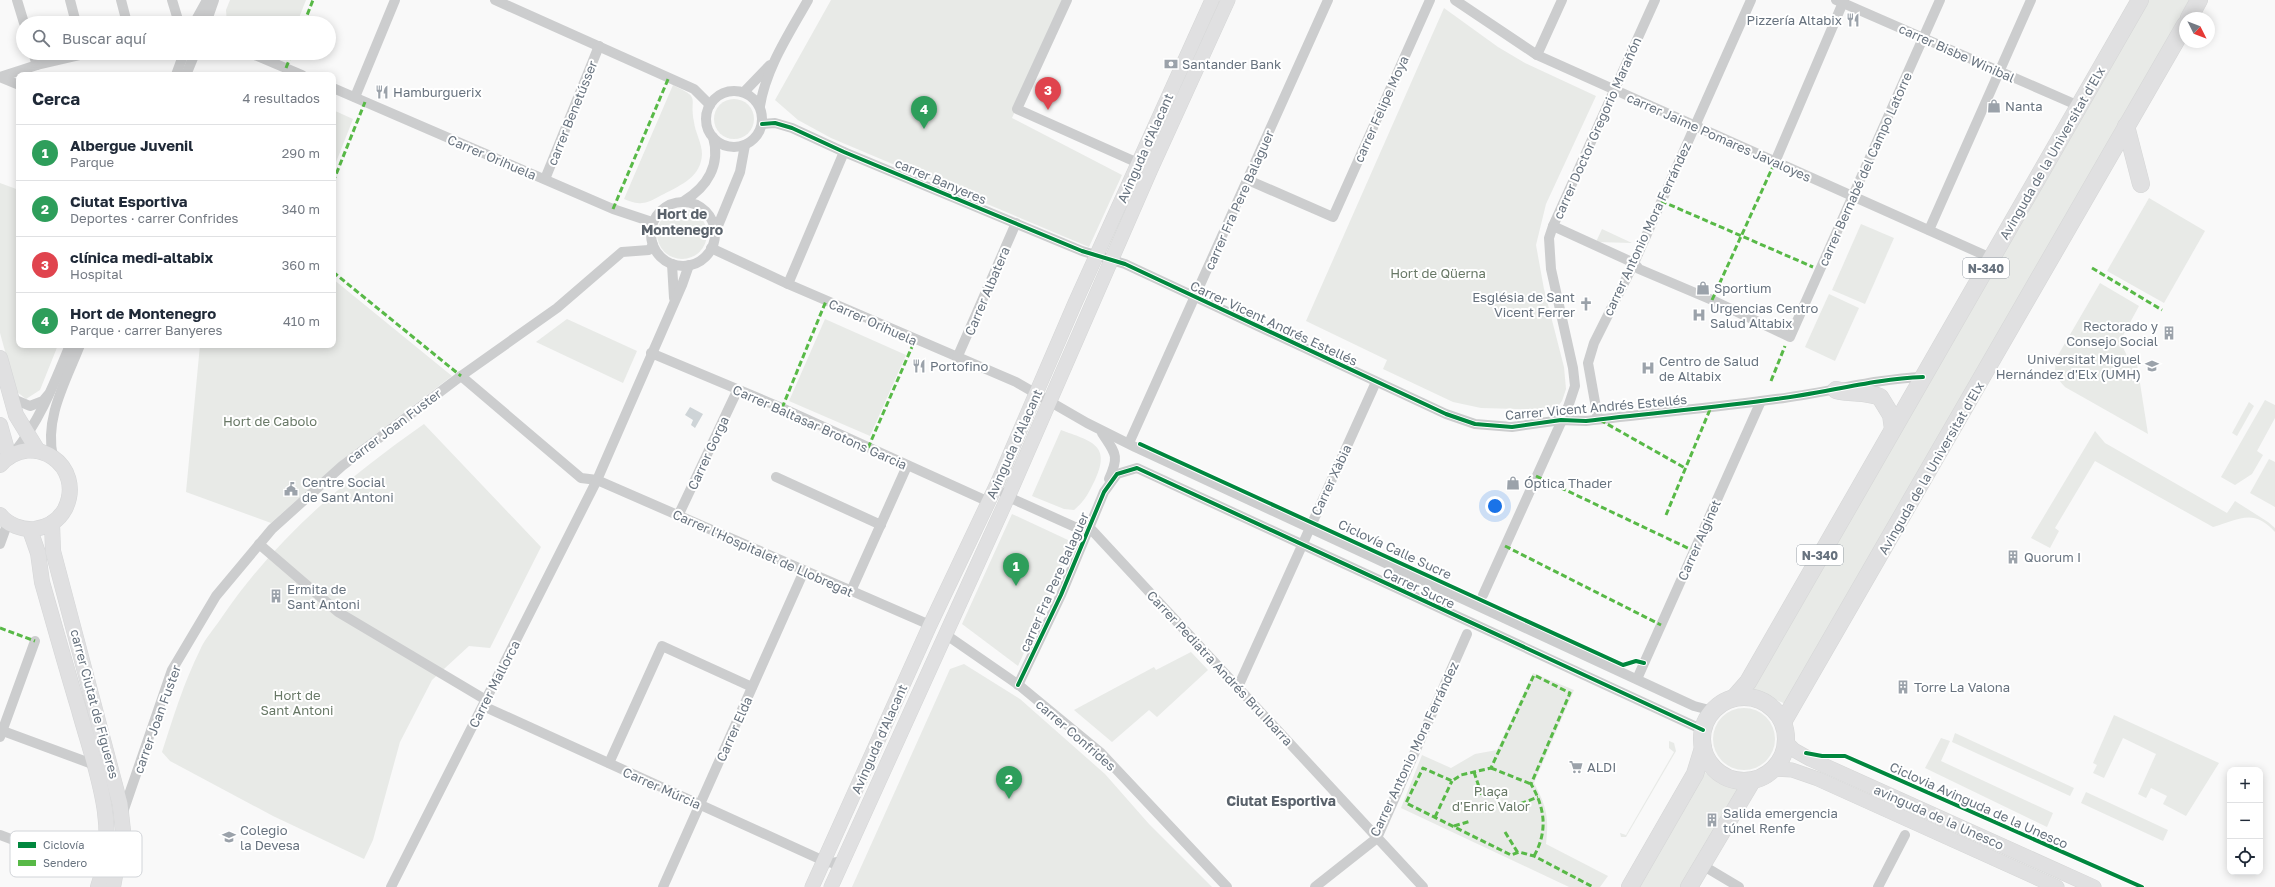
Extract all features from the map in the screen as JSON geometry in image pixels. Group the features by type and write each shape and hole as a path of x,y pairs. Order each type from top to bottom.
{"highway":[{"name":"Avinguda de la Universitat d'Elx","path":"1734,698 1748,682 2140,0"},
{"path":"2192,12 2199,0"},
{"name":"Avinguda de la Universitat d'Elx","path":"1783,722 2179,34"},
{"path":"2126,126 2141,184"},
{"path":"1836,390 1848,393 1862,392 1880,398 1891,415 1893,429"},
{"path":"1689,887 1752,781 1774,769 1780,761 1787,743 1783,722 1777,712 1768,704 1757,699 1745,697 1734,698"},
{"name":"N-340","path":"1630,887 1695,774 1703,748 1703,730 1713,711 1734,698"},
{"name":"N-340","path":"1703,748 1709,762 1718,772 1734,780 1752,781"}],"main road":[{"name":"Avinguda d'Alacant","path":"812,887 930,625 989,502 1097,255 1212,0"},
{"name":"Avinguda d'Alacant","path":"831,887 1008,497 1112,260 1150,169 1228,0"},
{"path":"0,358 16,415 27,436 38,451"},
{"path":"0,425 7,459 22,451 38,451 53,457 67,474 70,488 69,500 62,514 52,523 41,528 30,530 4,518"},
{"name":"carrer Ciutat de Figueres","path":"52,523 53,552 109,755 122,816 123,831"},
{"name":"carrer Ciutat de Figueres","path":"30,530 38,553 42,582 95,765 107,814 108,831"},
{"name":"avinguda de la Unesco","path":"1787,743 1794,750 1810,759 2094,887"},
{"name":"avinguda de la Unesco","path":"1774,769 1792,770 1818,779 2057,887"},
{"name":"carrer Ciutat de Figueres","path":"113,887 115,877"}],"street":[{"path":"17,0 22,16"},
{"path":"70,0 74,16"},
{"path":"121,0 125,16"},
{"path":"172,0 177,16"},
{"path":"201,16 207,0"},
{"path":"203,16 214,0"},
{"path":"355,97 395,0"},
{"path":"494,0 694,89 710,105"},
{"path":"714,137 728,146 744,145 754,138 762,124 760,106 770,71 808,0"},
{"path":"1067,0 1017,109 1138,163"},
{"name":"carrer Fra Pere Balaguer","path":"1129,443 1328,0"},
{"name":"carrer Felipe Moya","path":"1248,180 1333,217 1430,0"},
{"name":"carrer Jaime Pomares Javaloyes","path":"1455,0 1537,55 1991,258"},
{"path":"1537,55 1562,0"},
{"name":"carrer Doctor Gregorio Marañón","path":"1561,420 1575,386 1573,368 1551,269 1549,238 1553,226 1655,0"},
{"name":"carrer Antonio Mora Ferrández","path":"1598,420 1588,363 1594,342 1634,263 1751,0"},
{"name":"carrer Bernabé del Campo Latorre","path":"1634,263 1639,269 1712,300 1790,337 1940,0"},
{"path":"1929,230 2031,0"},
{"path":"1775,162 1841,1"},
{"name":"carrer Bisbe Winibal","path":"1841,1 2079,106"},
{"name":"carrer Benetússer","path":"545,179 599,46"},
{"path":"744,92 770,65 782,47"},
{"path":"35,60 37,65"},
{"path":"0,77 57,60"},
{"path":"177,72 181,60"},
{"path":"187,72 192,60"},
{"path":"267,60 295,72"},
{"path":"0,77 16,84"},
{"name":"Carrer Orihuela","path":"336,89 613,209 652,222"},
{"path":"684,202 704,185 712,172 716,147 714,137 706,120 710,105 717,97 726,92 744,92 751,96 760,106"},
{"name":"carrer Banyeres","path":"762,124 775,123 792,128 844,152 1016,224 1112,260"},
{"path":"715,233 708,213 696,204 684,202 667,206 657,214 652,222 650,236 659,255 672,264 689,265 701,260 712,248 715,233 740,172 744,145"},
{"path":"788,284 844,152"},
{"name":"Carrer Albatera","path":"957,358 1016,224"},
{"path":"1553,226 1634,263"},
{"name":"carrer Joan Fuster","path":"122,816 172,670 216,596 272,530 342,466 461,376 557,308 622,252 649,250 653,245"},
{"name":"Carrer Orihuela","path":"712,248 788,284 1037,393 1050,401"},
{"name":"Carrer Vicent Andrés Estellés","path":"1112,260 1196,296 1446,414 1475,424 1512,427 1561,420 1598,420 1761,401 1836,390 1848,386 1923,377"},
{"path":"672,264 674,305"},
{"name":"Carrer Mallorca","path":"391,887 597,480 651,352 674,305 689,265"},
{"path":"7,459 27,436 52,390 69,348"},
{"path":"53,457 50,444 50,426 55,408 79,348"},
{"name":"Carrer Baltasar Brotons Garcia","path":"651,352 737,391 782,408 989,502"},
{"name":"Carrer l'Hospitalet de Llobregat","path":"461,376 581,478 597,480 930,625"},
{"name":"Carrer Xàbia","path":"1238,687 1301,544 1376,382"},
{"path":"11,398 30,406 43,401 52,390"},
{"name":"Carrer Gorga","path":"678,516 737,391"},
{"name":"Carrer Sucre","path":"1050,401 1100,430 1308,529 1694,706 1713,711"},
{"name":"Carrer Alginet","path":"1637,679 1761,401"},
{"path":"1483,595 1561,420"},
{"name":"Carrer Sucre","path":"1100,430 1115,451 1116,462 1104,492"},
{"path":"851,591 907,466"},
{"name":"Carrer Sucre","path":"1125,471 1137,468 1703,730"},
{"name":"carrer Fra Pere Balaguer","path":"1018,685 1048,624 1104,492 1117,474 1125,471"},
{"path":"776,477 880,525"},
{"path":"997,484 1008,497 1075,526 1089,527"},
{"path":"0,544 4,518"},
{"name":"Carrer Pediatra Andrés Bru Ibarra","path":"1089,527 1423,887"},
{"name":"Carrer Múrcia","path":"259,544 338,612 484,703 609,763 824,861 832,863 843,861"},
{"name":"Carrer Elda","path":"663,887 804,571"},
{"name":"carrer Confrides","path":"945,634 1018,685 1100,752 1227,887"},
{"name":"Carrer Antonio Mora Ferrández","path":"1315,887 1377,838 1467,634"},
{"path":"35,641 1,733 95,765"},
{"path":"609,763 662,646 752,687"},
{"path":"0,835 10,840"},
{"path":"1878,887 1905,835"},
{"path":"1702,865 1739,887"}],"green space":[{"path":"230,0 306,0 300,16 226,16 226,10"},
{"path":"831,0 1064,0 1012,118 1122,175 1089,247 831,138 798,120 775,100"},
{"path":"2146,0 2194,0 2187,12 2179,12 2179,26 1793,707 1752,690"},
{"name":"Hort de Qüerna","path":"1444,8 1498,47 1525,63 1596,96 1546,204 1536,245 1544,289 1564,367 1566,389 1562,401 1555,410 1481,408 1453,402 1383,369 1387,360 1306,321"},
{"path":"673,85 688,93 692,99 695,126 702,150 701,162 698,169 683,183 650,201 645,203 637,203 624,199"},
{"path":"734,99 748,105 754,119 748,133 734,139 720,133 714,119 720,105"},
{"path":"336,111 353,119 336,162"},
{"path":"0,183 16,189 16,348 57,348 40,390 26,399 16,391 0,333"},
{"path":"2149,198 2205,231 2164,303 2107,271"},
{"path":"677,209 687,209 700,216 707,229 707,239 700,252 687,259 677,259 668,255 661,248 657,239 657,229 661,220 668,213"},
{"path":"1861,224 1894,238 1865,304 1832,290"},
{"path":"1602,229 1632,243 1596,242"},
{"name":"Hort de Cabolo","path":"336,281 452,376 343,459 271,523 186,492 200,348 336,348"},
{"path":"2100,283 2139,306 2120,341 2127,356 2137,364 2148,434 2065,387 2059,380 2055,370 2057,357"},
{"path":"1829,294 1859,308 1835,361 1805,347"},
{"path":"567,319 637,351 623,383 536,342"},
{"path":"825,319 906,355 870,436 789,401"},
{"path":"2265,400 2275,405 2275,418 2257,451 2263,455 2252,474 2235,485 2221,477"},
{"path":"2249,402 2254,406 2237,436 2232,433"},
{"name":"Hort de Sant Antoni","path":"424,424 541,547 490,648 469,646 432,680 400,742 373,840 364,859 273,816 170,761 162,752 194,662 207,637 242,589 289,536 340,488"},
{"path":"1061,430 1089,441 1099,451 1101,459 1100,468 1091,488 1084,500 1074,510 1064,509 1032,496"},
{"path":"2095,431 2105,443 2227,513 2235,501 2268,522 2275,528 2275,532 2260,520 2253,518 2239,519 2213,527 2095,461 2055,528 2059,531 2050,548 2031,538"},
{"path":"2269,459 2275,462 2275,507 2250,493"},
{"path":"1012,514 1068,540 1071,549 1018,666 962,624"},
{"path":"1191,652 1208,670 1157,717 1149,710 1112,742 1074,710 1154,667 1156,670"},
{"path":"964,664 1020,699 1105,774 1149,824 1212,887 852,887 950,669"},
{"name":"Plaça d'Enric Valor","path":"1533,673 1574,690 1534,783 1542,799 1546,813 1546,844 1608,876 1600,887 1569,887 1401,808 1422,755 1451,768 1475,754 1497,750"},
{"path":"1738,708 1750,708 1766,717 1773,727 1775,739 1773,751 1766,761 1750,770 1738,770 1727,765 1718,756 1713,745 1713,733 1718,722 1727,713"},
{"path":"2114,715 2219,763 2186,816 2163,804 2167,796 2151,788 2146,798 2138,794 2156,754 2123,738 2104,778 2093,773 2097,765 2093,763"},
{"path":"1955,733 2074,788 2070,796 1952,742"},
{"path":"1941,738 1950,741 1941,761 2053,813 2047,827 1925,768"},
{"path":"1669,741 1674,743 1676,751 1626,837 1621,837 1620,833 1626,835 1674,752 1669,748"},
{"path":"1701,769 1718,783 1738,789 1682,887 1634,887"},
{"path":"2086,792 2168,830 2163,841 2081,803"}],"shaded area":[{"path":"690,407 703,414 695,428 691,425 693,420 685,415"}],"marked path":[{"path":"307,16 313,0"},
{"path":"286,68 289,60"},
{"path":"613,209 669,77"},
{"path":"336,174 365,102"},
{"path":"1712,300 1775,162"},
{"path":"1661,201 1813,267"},
{"path":"2092,268 2162,310"},
{"path":"336,274 461,376"},
{"path":"782,408 826,301"},
{"path":"868,448 915,340"},
{"path":"1771,381 1785,346"},
{"path":"1666,515 1711,407"},
{"path":"1600,420 1685,468"},
{"path":"1536,476 1694,551"},
{"path":"1505,546 1661,625"},
{"path":"0,628 35,641"},
{"path":"1534,856 1541,838 1543,820 1542,811 1536,793 1531,784 1570,693 1534,675 1491,768 1461,775 1452,781 1423,768 1406,803 1511,855 1519,852 1534,856 1593,887"},
{"path":"1491,768 1531,784"},
{"path":"1474,772 1482,796"},
{"path":"1435,817 1452,781"},
{"path":"1512,807 1538,797"},
{"path":"1454,826 1471,821"},
{"path":"1505,832 1518,853"}],"cycle path":[{"path":"762,124 775,123 792,128 844,152 1082,251 1125,264 1446,414 1475,424 1512,427 1561,420 1586,421 1752,402 1886,380 1923,377"},
{"name":"Ciclovía Calle Sucre","path":"1140,444 1623,665 1636,661 1644,663"},
{"path":"1018,685 1061,595 1104,492 1117,474 1137,468 1703,730"},
{"name":"Ciclovia Avinguda de la Unesco","path":"1806,753 1822,756 1845,756 2142,887"}],"place":[{"name":"Pizzería Altabix","path":"1853,20"},
{"name":"Santander Bank","path":"1171,64"},
{"name":"Hamburguerix","path":"382,92"},
{"name":"Nanta","path":"1994,106"},
{"name":"clínica medi-altabix","path":"1048,110"},
{"name":"Hort de Montenegro","path":"924,129"},
{"name":"Sportium","path":"1703,288"},
{"name":"Església de Sant Vicent Ferrer","path":"1586,304"},
{"name":"Urgencias Centro Salud Altabix","path":"1699,315"},
{"name":"Rectorado y Consejo Social","path":"2169,333"},
{"name":"Portofino","path":"919,366"},
{"name":"Universitat Miguel Hernández d'Elx (UMH)","path":"2152,366"},
{"name":"Centro de Salud de Altabix","path":"1648,368"},
{"name":"Óptica Thader","path":"1513,483"},
{"name":"Centre Social de Sant Antoni","path":"291,489"},
{"name":"Quorum I","path":"2013,557"},
{"name":"Albergue Juvenil","path":"1016,586"},
{"name":"Ermita de Sant Antoni","path":"276,596"},
{"name":"Torre La Valona","path":"1903,687"},
{"name":"ALDI","path":"1576,767"},
{"name":"Ciutat Esportiva","path":"1009,799"},
{"name":"Salida emergencia túnel Renfe","path":"1712,820"},
{"name":"Colegio la Devesa","path":"229,837"}],"district":[{"name":"Hort de Montenegro","path":"682,222"},
{"name":"Ciutat Esportiva","path":"1281,800"}]}
